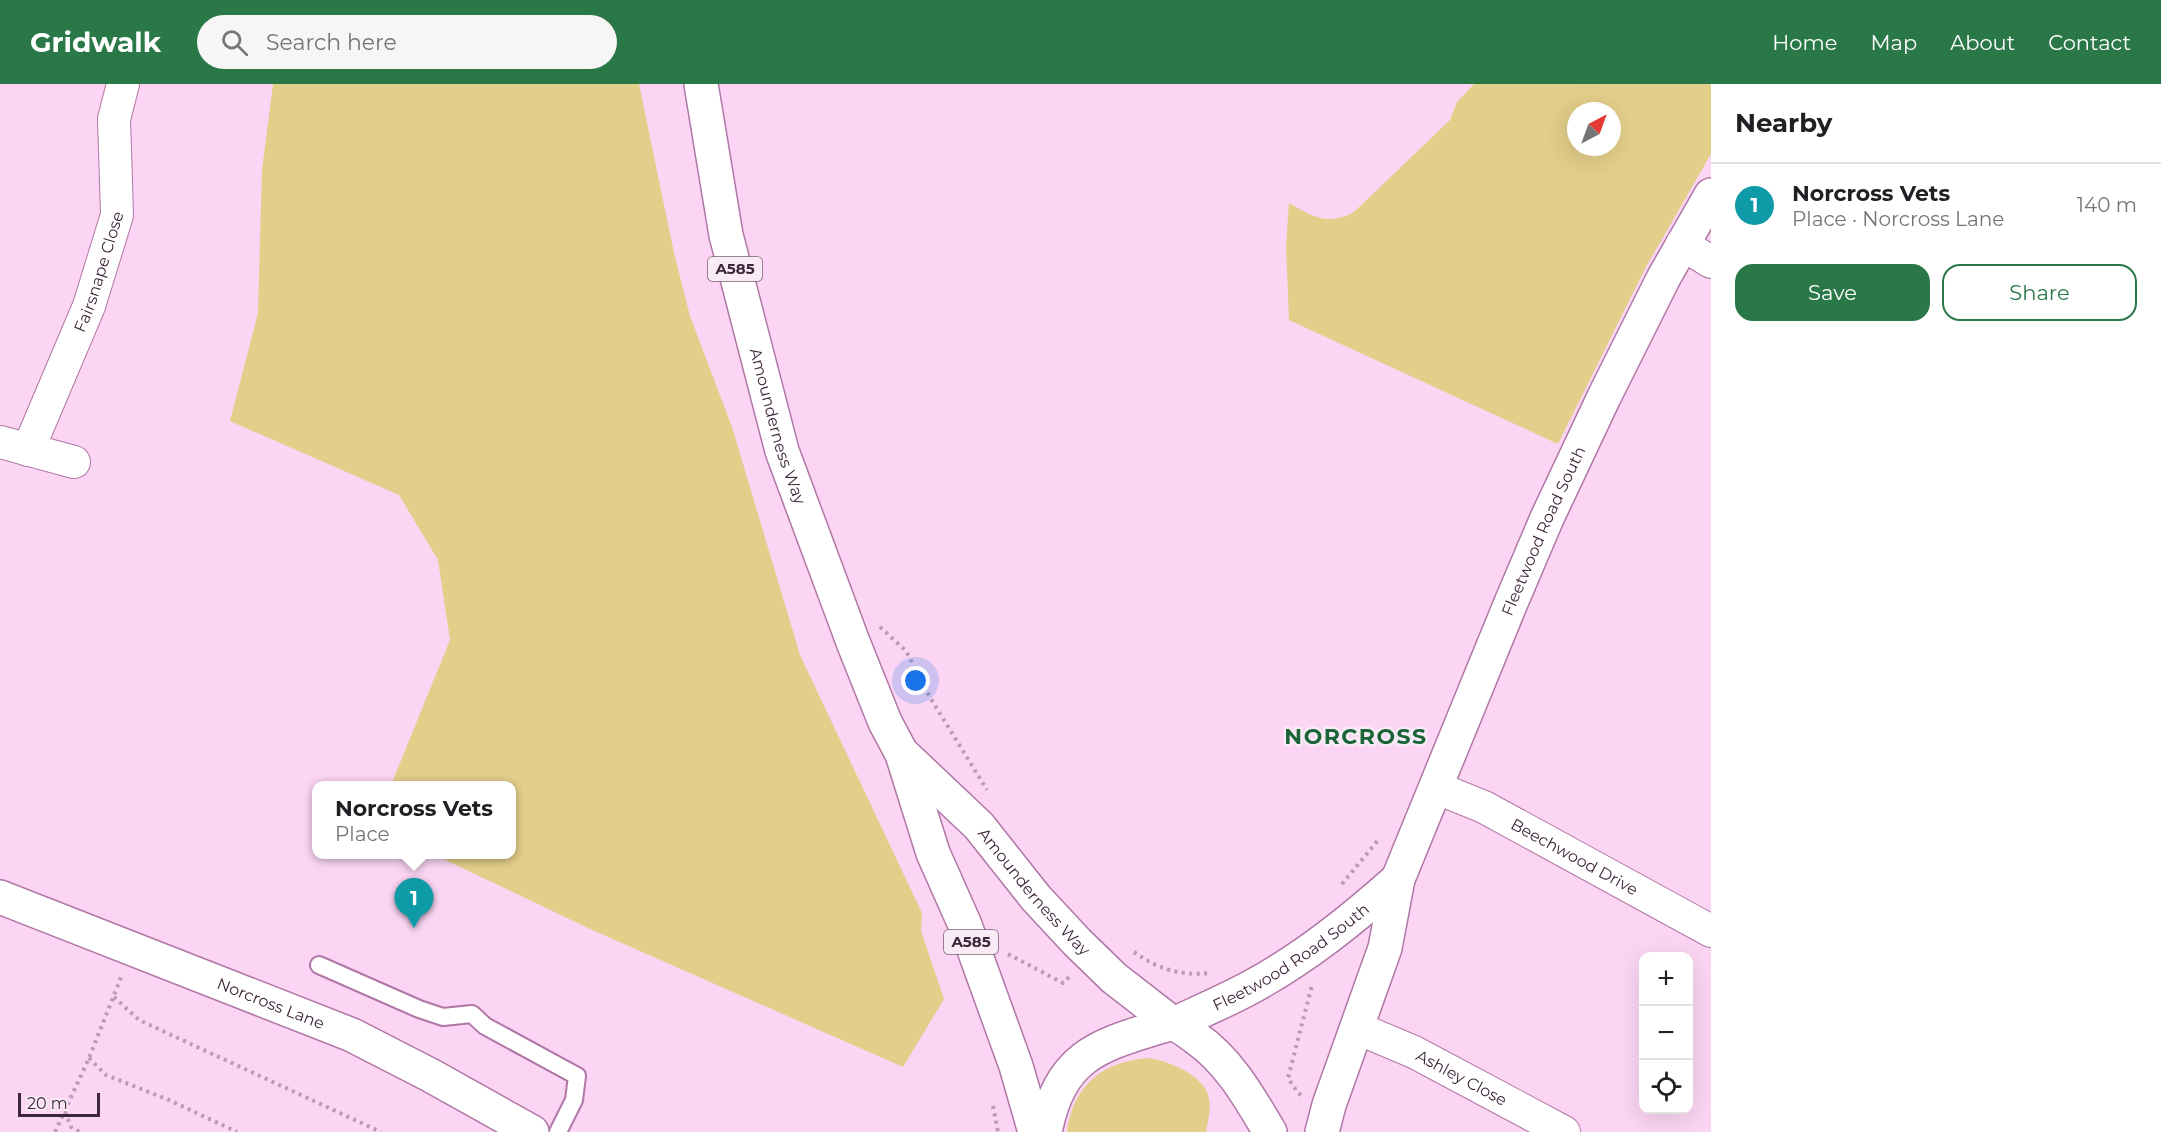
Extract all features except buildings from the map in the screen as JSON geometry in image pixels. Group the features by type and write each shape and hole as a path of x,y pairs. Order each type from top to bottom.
{"main road":[{"name":"Amounderness Way","path":"701,84 726,235 782,451 880,712 902,754 933,853 965,925 1016,1066 1035,1132"},
{"name":"Fleetwood Road South","path":"1326,1118 1385,948 1398,879 1547,518 1639,327 1682,244 1711,195"},
{"name":"Amounderness Way","path":"902,754 979,826 1036,898 1090,955 1114,978 1173,1024"},
{"name":"Fleetwood Road South","path":"1045,1132 1050,1108 1058,1089 1068,1073 1083,1058 1106,1045 1173,1024 1254,986 1354,918 1398,879"},
{"name":"Norcross Lane","path":"0,897 352,1035 532,1132"},
{"name":"A585","path":"1173,1024 1202,1042 1227,1066 1239,1081 1270,1132"}],"street":[{"name":"Fairsnape Close","path":"74,462 14,446 89,306 117,215 114,119 123,84"},
{"path":"1682,244 1711,262"},
{"name":"Beechwood Drive","path":"1437,788 1484,807 1711,931"},
{"name":"Ashley Close","path":"1357,1028 1414,1052 1564,1132"}],"lane":[{"path":"319,965 419,1009 444,1017 472,1014 485,1026 577,1076 574,1100 558,1132"}],"path":[{"path":"906,651 931,699 989,793"},
{"path":"1336,891 1381,836"},
{"path":"55,1132 89,1058 132,949"},
{"path":"1130,949 1148,962 1181,974 1215,972"},
{"path":"978,962 1006,952 1063,983 1090,955"},
{"path":"1298,958 1314,980 1288,1078 1298,1093 1326,1118"},
{"path":"114,997 139,1020 381,1132"},
{"path":"89,1058 106,1076 169,1100 237,1132"},
{"path":"65,1111 71,1127 80,1132"}],"shaded area":[{"path":"273,84 639,84 674,253 690,316 732,427 800,655 922,913 921,931 944,999 903,1067 590,929 443,859 516,859 516,781 393,781 450,640 438,560 399,495 230,421 258,313 262,170"},
{"path":"1474,84 1711,84 1711,154 1646,267 1558,444 1289,320 1286,246 1289,203 1320,218 1336,218 1354,212 1450,120 1457,102"},
{"path":"1150,1058 1184,1070 1205,1088 1210,1104 1206,1132 1067,1132 1070,1115 1076,1101 1094,1078 1118,1064"}],"place":[{"name":"Norcross Vets","path":"414,928"}],"district":[{"name":"NORCROSS","path":"1356,736"}]}
